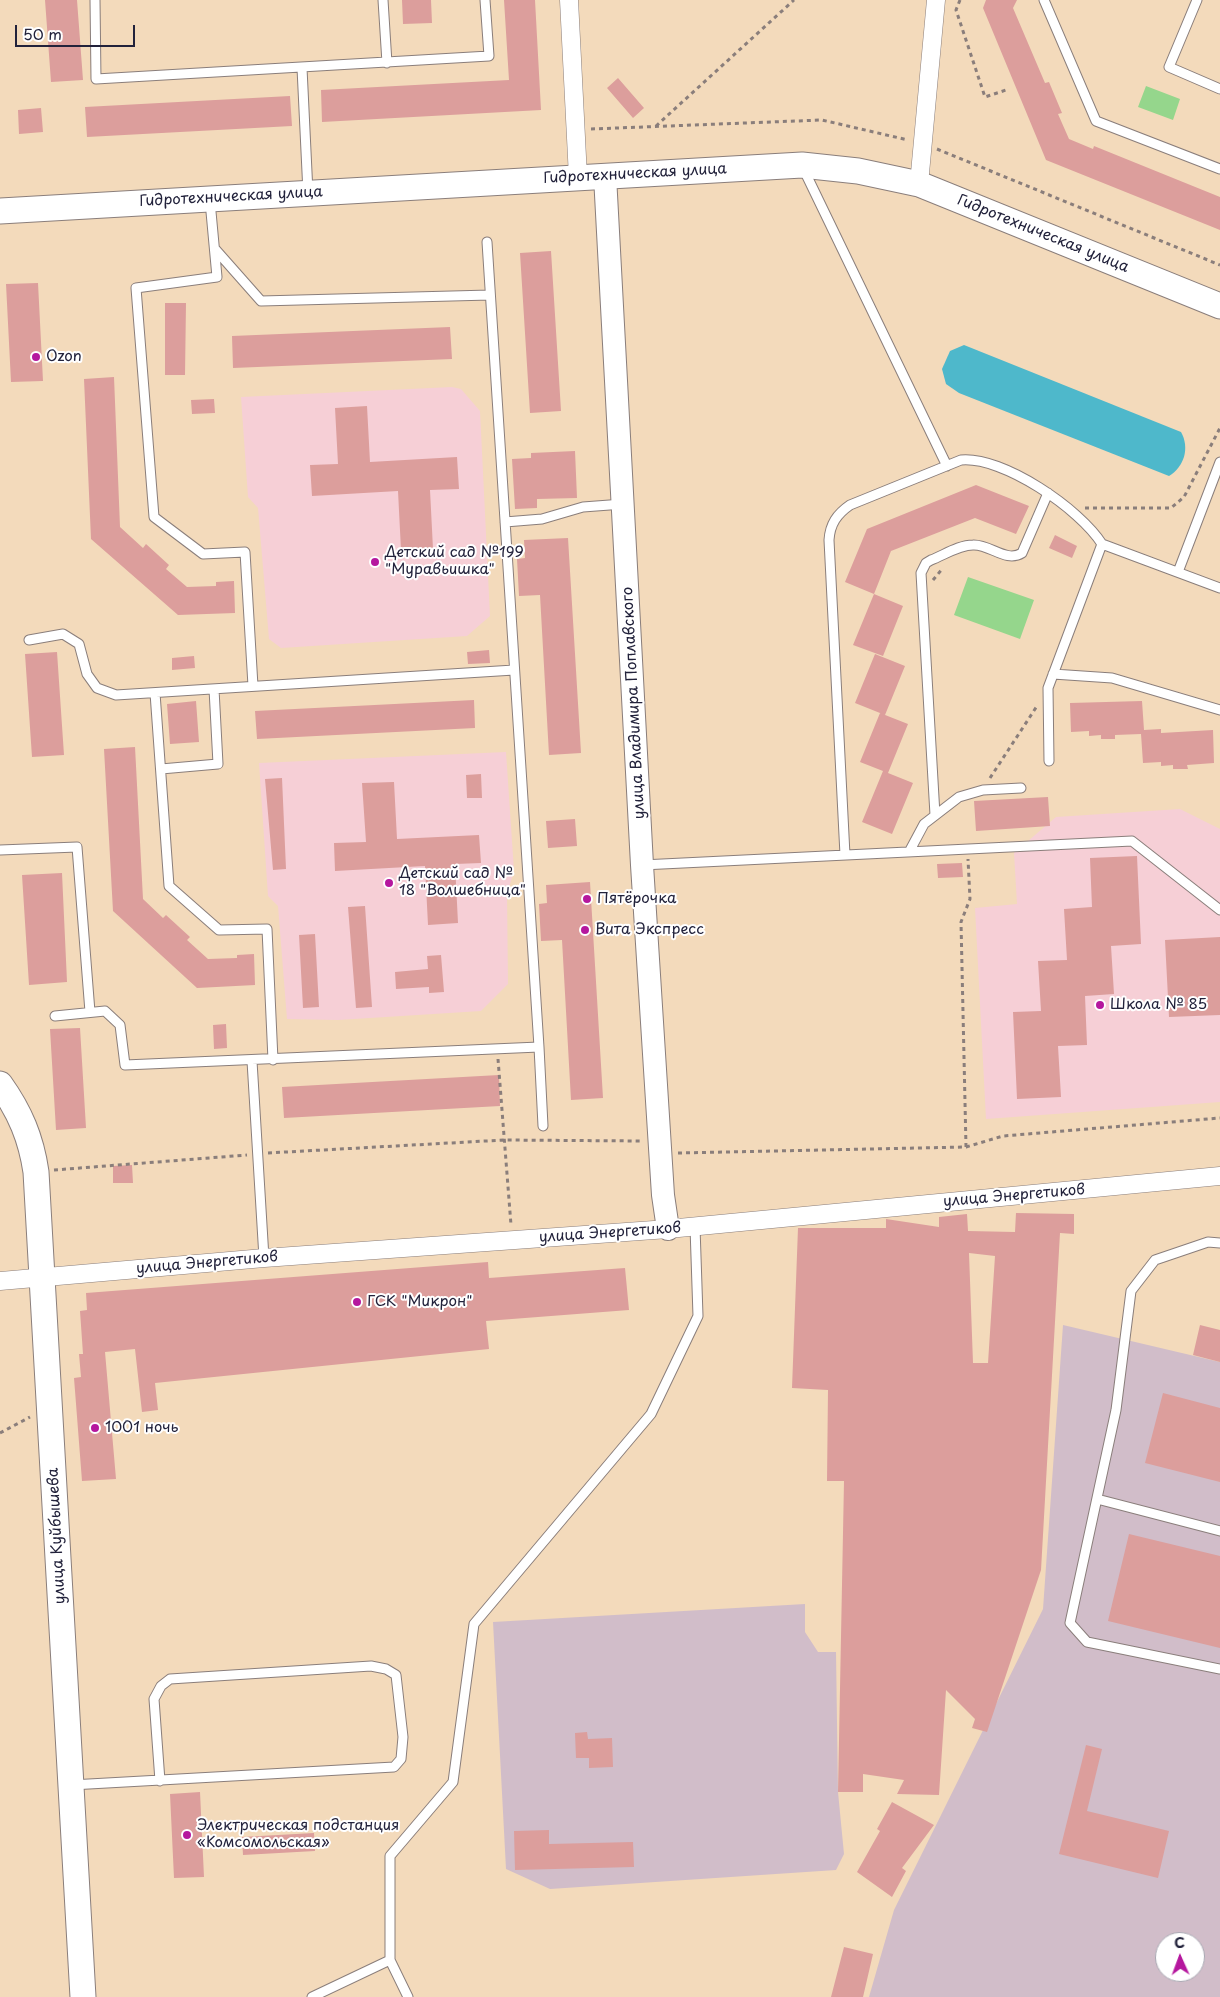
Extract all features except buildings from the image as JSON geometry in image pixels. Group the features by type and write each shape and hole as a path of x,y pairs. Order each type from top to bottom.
{"main road":[{"name":"Гидротехническая улица","path":"26,209 802,166 858,172 919,184 1220,306"},
{"path":"0,205 26,209"},
{"path":"0,211 26,209"},
{"name":"улица Куйбышева","path":"0,1084 26,1126 33,1149 36,1172 84,1997"}],"street":[{"path":"569,0 578,177"},
{"path":"919,184 936,0"},
{"name":"улица Владимира Поплавского","path":"605,176 642,865 654,1147 668,1229"},
{"name":"улица Энергетиков","path":"0,1281 264,1258 668,1229 1220,1176"}],"lane":[{"path":"95,0 96,79 489,56 486,0"},
{"path":"383,0 387,63"},
{"path":"1044,0 1096,121 1220,169"},
{"path":"1197,0 1169,67 1220,89"},
{"path":"302,68 308,193"},
{"path":"802,166 947,466"},
{"path":"209,198 217,277 136,288 154,517 203,554 245,552 253,686"},
{"path":"487,242 543,1126"},
{"path":"214,249 261,301 490,296"},
{"path":"845,855 829,540 831,525 836,517 850,505 969,459 987,462 1032,483 1048,493 1094,531 1102,544 1220,588"},
{"path":"1178,572 1220,462"},
{"path":"934,815 921,590 923,567 931,560 975,545 1009,556 1022,553 1048,493"},
{"path":"505,522 542,519 583,507 623,504"},
{"path":"1049,761 1048,688 1102,544"},
{"path":"29,640 62,634 79,644 87,674 97,688 116,695 514,670"},
{"path":"1053,674 1112,678 1220,710"},
{"path":"160,769 218,764 214,689"},
{"path":"155,692 169,886 218,930 267,929 273,1060"},
{"path":"910,852 920,830 934,815 959,797 983,790 1021,788"},
{"path":"642,865 1132,841 1220,910"},
{"path":"0,850 77,847 90,1012"},
{"path":"55,1016 105,1011 120,1025 125,1065 539,1048"},
{"path":"252,1061 264,1258"},
{"path":"408,1997 390,1960 390,1856 453,1782 474,1624 651,1414 698,1316 695,1226"},
{"path":"1220,1243 1208,1242 1155,1260 1131,1291 1116,1410 1070,1623 1087,1642 1220,1669"},
{"path":"1097,1499 1220,1531"},
{"path":"71,1786 394,1767 401,1759 403,1738 396,1675 386,1669 371,1666 170,1679 161,1686 154,1699 160,1780"},
{"path":"312,1997 390,1960"}],"path":[{"path":"655,126 794,0"},
{"path":"960,0 956,10 985,97 1006,90"},
{"path":"1067,508 1171,508 1184,497 1220,428"},
{"path":"921,590 938,576 950,552"},
{"path":"983,790 1048,688"},
{"path":"966,1147 961,922 970,899 967,850"},
{"path":"497,1049 512,1240"},
{"path":"36,1172 258,1154 504,1140 654,1147 966,1147 1003,1136 1220,1118"},
{"path":"0,1433 49,1406"}],"shaded area":[{"name":"Детский сад №199 \"Муравьишка\"","path":"452,387 461,389 480,411 490,616 467,636 281,648 269,639 258,508 248,497 241,397"},
{"name":"Детский сад № 18 \"Волшебница\"","path":"506,752 514,871 507,894 508,984 481,1011 338,1020 287,1019 278,906 268,896 259,763"},
{"name":"Школа № 85","path":"1180,809 1220,829 1220,1102 986,1119 975,908 1017,904 1014,853 1056,817"},
{"path":"1063,1325 1220,1362 1220,1997 869,1997 894,1910 1043,1609"},
{"path":"805,1604 805,1632 818,1652 836,1652 838,1792 844,1854 836,1870 550,1889 506,1869 493,1622"}],"green space":[{"path":"1146,86 1180,99 1173,120 1138,107"},
{"path":"968,577 1034,600 1020,639 954,615"}],"water":[{"path":"964,345 1181,432 1185,444 1182,462 1169,476 959,393 946,384 942,369 950,351"}],"place":[{"name":"Ozon","path":"36,357"},
{"name":"Детский сад №199 \"Муравьишка\"","path":"375,562"},
{"name":"Детский сад № 18 \"Волшебница\"","path":"389,883"},
{"name":"Пятёрочка","path":"587,899"},
{"name":"Вита Экспресс","path":"585,930"},
{"name":"Школа № 85","path":"1100,1005"},
{"name":"ГСК \"Микрон\"","path":"357,1302"},
{"name":"1001 ночь","path":"95,1428"},
{"name":"Электрическая подстанция «Комсомольская»","path":"187,1835"}]}
